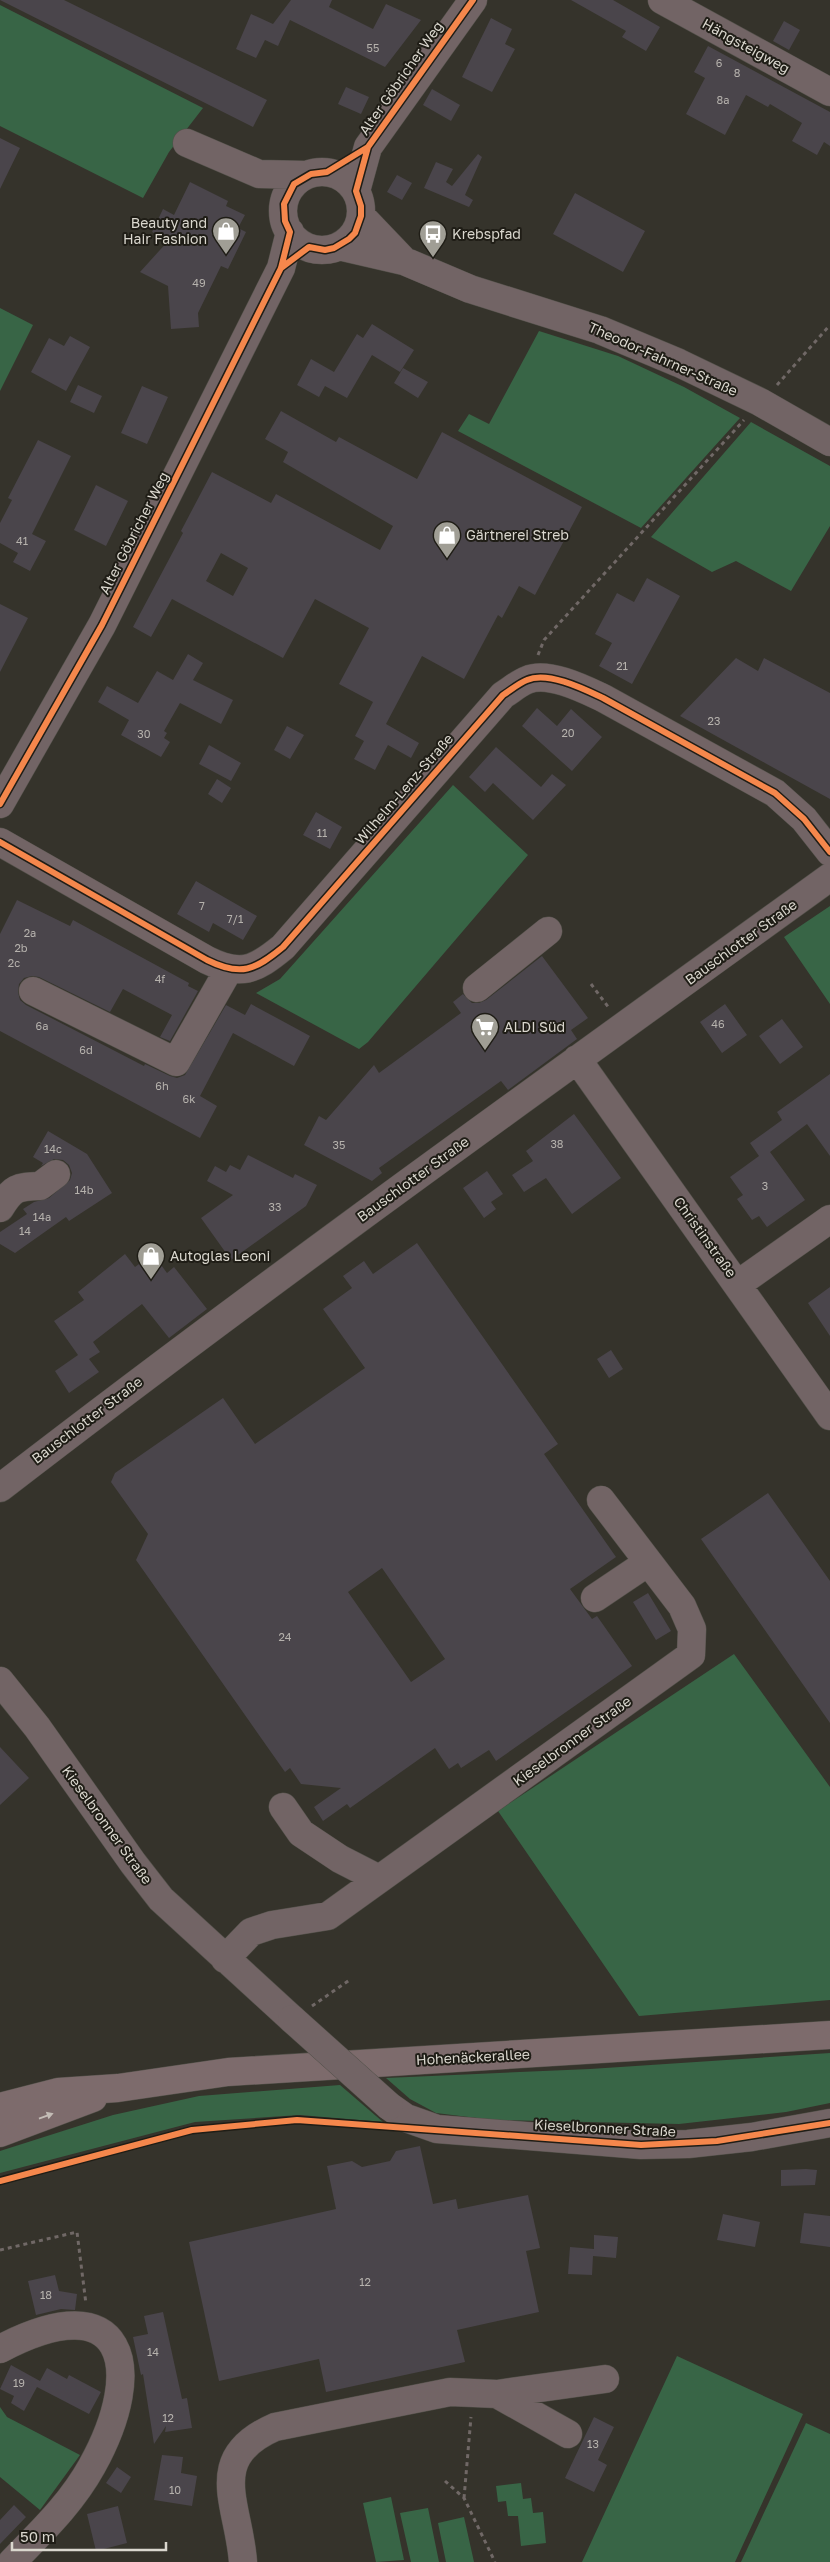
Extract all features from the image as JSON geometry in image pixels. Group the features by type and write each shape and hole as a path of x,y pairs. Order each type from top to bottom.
{"main road":[{"name":"Hohenäckerallee","path":"0,2107 58,2092 118,2088 228,2072 830,2035"},
{"name":"Hohenäckerallee","path":"0,2133 118,2088"}],"street":[{"name":"Alter Göbricher Weg","path":"358,204 368,147 473,0"},
{"name":"Hängsteigweg","path":"662,0 830,92"},
{"path":"187,143 259,174 317,174 348,182 358,204 355,232 339,246 325,250 299,240 285,221 284,204 294,184 317,174"},
{"name":"Alter Göbricher Weg","path":"317,174 368,147"},
{"path":"259,174 284,204"},
{"name":"Theodor-Fahrner-Straße","path":"358,204 404,261"},
{"name":"Alter Göbricher Weg","path":"0,804 102,624 280,268 299,240"},
{"name":"Theodor-Fahrner-Straße","path":"339,246 404,261 470,289 600,330 679,363 760,402 830,442"},
{"path":"528,679 553,679 578,686 774,793 804,819 830,852"},
{"name":"Wilhelm-Lenz-Straße","path":"0,842 207,960 229,969 238,970 260,965 283,947 503,695 528,679"},
{"name":"Bauschlotter Straße","path":"0,1488 128,1389 348,1225 830,877"},
{"path":"477,988 548,931"},
{"path":"33,991 176,1062 229,969"},
{"name":"Christinstraße","path":"578,1060 830,1416"},
{"path":"0,1208 13,1191 26,1185 40,1186 56,1174"},
{"path":"738,1284 830,1219"},
{"path":"595,1598 647,1562 601,1500"},
{"name":"Kieselbronner Straße","path":"225,1959 251,1932 272,1925 328,1916 691,1656 692,1629 682,1606 647,1562"},
{"name":"Kieselbronner Straße","path":"0,1681 37,1727 150,1886 173,1911 389,2106 406,2118 437,2130 641,2145 688,2144 735,2139 830,2123"},
{"path":"283,1807 301,1833 340,1859 379,1879"},
{"path":"0,2349 35,2333 55,2328 89,2326 112,2342 118,2350 120,2362 118,2393 108,2429 92,2466 70,2500 12,2562"},
{"path":"243,2562 230,2475 234,2460 244,2446 258,2434 275,2427 450,2392 485,2393 605,2379"},
{"path":"485,2393 568,2434"}],"path":[{"path":"528,679 544,640 830,325"},
{"path":"591,984 624,1026"},
{"path":"292,2019 351,1979"},
{"path":"0,2250 77,2232 89,2326"},
{"path":"464,2498 485,2393"},
{"path":"445,2481 464,2498 495,2562"}],"green space":[{"path":"0,5 203,108 169,152 143,198 0,126"},
{"path":"0,308 33,325 0,391"},
{"path":"539,331 618,356 684,387 740,418 641,528 458,431 469,414 489,424"},
{"path":"751,422 830,466 830,526 791,591 736,561 712,572 651,537"},
{"path":"453,785 528,855 368,1042 359,1049 256,993 280,979"},
{"path":"830,906 830,1004 784,937"},
{"path":"734,1654 830,1787 830,2000 639,2016 498,1811"},
{"path":"830,2053 830,2103 786,2112 679,2124 493,2120 436,2113 410,2099 386,2078 590,2069"},
{"path":"340,2085 383,2122 300,2115 195,2122 0,2173 0,2151 113,2115 199,2096"},
{"path":"677,2356 803,2414 735,2562 582,2562"},
{"path":"0,2407 7,2417 80,2455 40,2510 0,2477"},
{"path":"806,2423 830,2434 830,2562 741,2562"},
{"path":"521,2483 523,2499 531,2498 533,2513 543,2512 546,2543 521,2546 518,2516 508,2516 506,2501 498,2502 496,2486"},
{"path":"391,2497 404,2560 376,2562 363,2503"},
{"path":"428,2508 439,2562 411,2562 400,2513"},
{"path":"464,2517 474,2562 446,2562 438,2523"}],"building":[{"path":"0,0 64,0 267,100 253,127"},
{"path":"291,0 332,0 329,7 373,29 386,4 421,20 385,67 290,20 278,46 265,40 256,58 236,49 251,14 273,24"},
{"path":"571,0 613,0 660,27 646,51 622,37 626,31"},
{"path":"491,18 512,29 505,44 515,49 492,92 462,77"},
{"path":"784,21 800,30 789,50 773,41"},
{"path":"708,46 830,112 830,146 824,142 817,155 792,141 802,123 770,104 768,107 746,95 725,135 686,114 705,78 694,72"},
{"path":"346,87 369,97 361,114 338,104"},
{"path":"432,89 460,105 451,121 423,105"},
{"path":"0,138 20,148 0,189"},
{"path":"478,154 482,157 465,195 473,200 469,207 424,188 436,162 453,169 446,182 452,186"},
{"path":"397,175 412,183 402,200 387,192"},
{"path":"190,182 228,201 226,206 245,215 238,228 246,232 228,269 221,266 198,313 199,327 171,329 168,286 140,272 169,240 152,232 163,209 174,215"},
{"path":"575,193 645,231 623,272 553,234"},
{"path":"372,324 414,350 400,372 372,355 347,398 325,386 319,397 297,385 311,359 334,372 357,334 363,338"},
{"path":"70,336 90,347 66,391 31,372 49,338 64,346"},
{"path":"403,368 428,382 418,398 394,383"},
{"path":"78,385 102,396 94,413 70,402"},
{"path":"142,386 168,397 147,444 121,433"},
{"name":"Gärtnerei Streb","path":"281,411 336,442 339,437 417,479 442,432 582,507 535,595 519,586 502,618 498,615 464,679 422,656 386,724 419,743 411,758 388,745 375,770 354,759 364,741 355,736 373,702 339,684 369,628 315,599 283,658 172,599 151,637 133,627 183,533 181,531 212,472 271,503 276,494 380,550 393,526 283,462 288,452 265,439","holes":["221,553 248,568 233,596 206,581"]},
{"path":"38,440 71,456 32,534 46,541 30,571 13,562 18,553 0,543 0,523 12,500 8,498"},
{"path":"96,485 128,501 106,546 74,530"},
{"path":"647,578 680,596 632,684 599,666 612,643 595,634 617,593 634,602"},
{"path":"0,604 28,618 0,672"},
{"path":"188,654 203,663 193,680 233,700 221,724 180,703 164,731 167,733 164,738 170,742 161,757 121,735 129,720 98,702 107,686 138,703 157,671 173,680"},
{"path":"736,658 758,671 764,658 830,693 830,799 680,716"},
{"path":"537,708 557,726 571,709 602,737 572,771 522,726"},
{"path":"287,726 304,735 290,759 274,750"},
{"path":"209,745 241,763 231,781 199,764"},
{"path":"496,747 541,787 552,774 566,785 533,820 493,783 485,792 469,777"},
{"path":"217,779 231,788 222,803 208,794"},
{"path":"316,812 342,827 330,849 303,835"},
{"path":"196,881 257,916 243,940 213,923 209,932 177,914"},
{"path":"17,900 70,926 73,920 189,983 188,986 198,991 170,1041 160,1037 172,1015 123,989 110,1012 39,977 24,978 19,984 20,1000 26,1005 144,1066 145,1064 177,1078 185,1075 226,1005 245,1015 251,1004 310,1036 294,1066 233,1033 200,1096 217,1106 200,1138 0,1031 0,934"},
{"name":"ALDI Süd","path":"542,956 588,1018 571,1030 577,1039 508,1090 501,1081 379,1168 382,1173 372,1181 304,1145 319,1116 326,1120 374,1065 379,1073 461,1013 453,1002 463,994 472,1003 486,1000"},
{"path":"725,1004 747,1035 722,1053 700,1022"},
{"path":"782,1019 803,1047 780,1064 759,1036"},
{"path":"830,1074 830,1156 807,1124 770,1152 805,1200 767,1227 759,1216 752,1220 737,1199 743,1195 730,1177 759,1156 750,1143 782,1120 777,1112"},
{"path":"574,1114 621,1178 572,1214 546,1178 524,1192 512,1175 533,1161 526,1151"},
{"path":"48,1131 87,1154 112,1193 69,1221 66,1217 15,1253 0,1244 0,1232 27,1214 23,1209 34,1202 49,1198 70,1180 72,1173 69,1165 63,1160 54,1159 41,1166 43,1163 33,1157"},
{"path":"248,1155 293,1178 295,1174 317,1185 306,1206 231,1260 201,1218 233,1195 207,1181 215,1166 226,1172 230,1165 240,1170"},
{"path":"487,1171 503,1194 491,1202 496,1209 484,1218 463,1188"},
{"path":"417,1243 558,1444 544,1454 616,1557 570,1589 592,1619 597,1616 632,1666 496,1761 489,1750 461,1768 458,1763 449,1769 435,1748 350,1808 347,1804 323,1821 314,1807 341,1788 301,1784 290,1768 285,1772 136,1560 148,1534 111,1482 115,1473 223,1398 255,1444 365,1368 323,1309 352,1288 343,1276 364,1261 373,1274","holes":["382,1568 445,1659 411,1682 348,1592"]},
{"path":"125,1254 135,1267 153,1254 167,1273 174,1267 207,1309 169,1338 142,1304 93,1342 100,1352 89,1359 99,1372 69,1393 55,1371 78,1355 54,1321 84,1300 78,1292"},
{"path":"830,1287 830,1336 808,1303"},
{"path":"611,1350 623,1369 609,1378 597,1359"},
{"path":"768,1493 830,1581 830,1723 701,1539"},
{"path":"648,1593 671,1631 656,1640 633,1602"},
{"path":"0,1747 29,1778 0,1805"},
{"path":"420,2146 433,2204 456,2199 458,2209 528,2195 540,2248 526,2251 539,2312 457,2330 465,2362 326,2392 319,2359 219,2381 189,2242 336,2209 327,2166 352,2161 362,2167 390,2161 396,2151"},
{"path":"781,2170 817,2170 815,2185 781,2186"},
{"path":"804,2213 830,2216 830,2247 800,2243"},
{"path":"723,2214 760,2222 755,2247 717,2240"},
{"path":"594,2235 618,2237 616,2258 593,2256 592,2275 568,2274 570,2247 594,2249"},
{"path":"55,2275 59,2291 77,2294 75,2310 61,2309 36,2315 28,2281"},
{"path":"163,2312 182,2399 187,2398 192,2428 165,2432 166,2426 154,2444 143,2374 141,2375 133,2337 148,2334 144,2316"},
{"path":"11,2365 40,2381 47,2368 67,2379 69,2375 101,2392 89,2414 37,2387 24,2411 11,2403 14,2396 0,2389"},
{"path":"594,2417 614,2427 598,2460 607,2465 594,2492 565,2478"},
{"path":"162,2455 183,2457 181,2473 197,2476 192,2506 154,2500"},
{"path":"117,2467 131,2477 121,2493 106,2483"},
{"path":"14,2505 26,2517 0,2544 0,2520"},
{"path":"118,2506 127,2543 96,2551 87,2514"}],"cycle path":[{"path":"281,268 309,247 325,250 334,248 355,233 361,216 361,206 356,191 368,147 473,0"},
{"path":"0,804 102,625 281,268 290,232 285,221 284,204 294,184 311,174 327,172 368,147"},
{"path":"0,842 207,960 229,968 247,969 256,966 283,947 503,695 527,680 545,678 566,682 603,698 775,793 804,819 830,852"},
{"path":"0,2181 192,2130 297,2120 641,2145 717,2141 830,2123"}],"place":[{"name":"Beauty and Hair Fashion","path":"226,255"},
{"name":"Krebspfad","path":"433,258"},
{"name":"Gärtnerei Streb","path":"447,559"},
{"name":"ALDI Süd","path":"485,1051"},
{"name":"Autoglas Leoni","path":"151,1280"}]}
